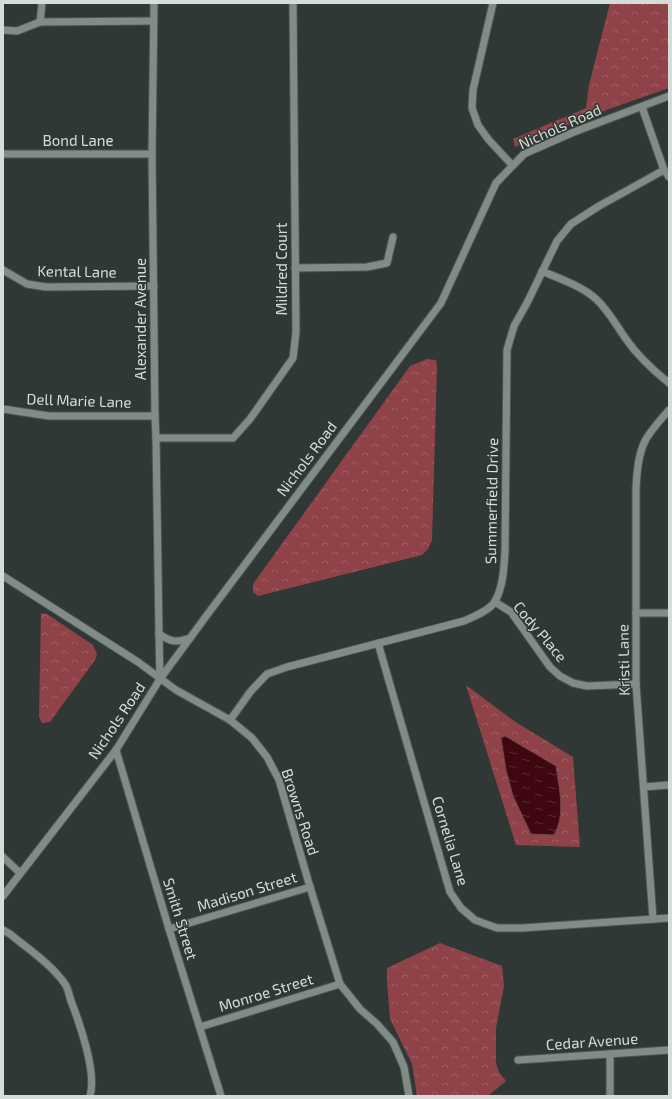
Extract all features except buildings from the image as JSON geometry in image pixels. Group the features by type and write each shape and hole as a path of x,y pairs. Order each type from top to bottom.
{"street":[{"path":"40,22 42,3"},
{"name":"Alexander Avenue","path":"154,3 152,154 160,679"},
{"name":"Mildred Court","path":"156,438 233,438 250,419 293,358 296,332 296,268 293,3"},
{"path":"493,3 473,90 472,108 478,125 488,139 512,165"},
{"path":"3,30 17,32 40,22 154,21"},
{"name":"Nichols Road","path":"3,896 116,750 160,679 441,303 496,183 524,154 574,132 669,96"},
{"path":"642,107 664,170 669,177"},
{"name":"Bond Lane","path":"3,154 152,154"},
{"name":"Summerfield Drive","path":"495,602 504,575 507,350 514,326 557,241 571,224 599,206 664,170"},
{"path":"296,268 366,267 387,263 393,237"},
{"name":"Kental Lane","path":"3,270 27,284 46,287 154,286"},
{"path":"542,271 575,285 596,299 613,318 627,340 657,373 669,383"},
{"name":"Dell Marie Lane","path":"3,409 49,416 155,416"},
{"name":"Kristi Lane","path":"653,919 636,684 636,488 637,470 641,451 646,439 669,410"},
{"name":"Browns Road","path":"3,576 138,662 176,690 230,720 252,738 267,757 279,780 340,984 360,1009 377,1024 393,1042 404,1067 409,1096"},
{"path":"230,720 267,674 287,667 464,621 482,612 495,602"},
{"name":"Cody Place","path":"495,602 511,612 550,667 560,676 573,683 587,686 636,684"},
{"path":"636,613 669,613"},
{"path":"159,634 167,640 177,642 191,638"},
{"name":"Cornelia Lane","path":"378,643 450,892 461,908 476,920 497,928 522,928 669,918"},
{"name":"Smith Street","path":"116,750 169,929 221,1096"},
{"path":"644,787 669,785"},
{"path":"3,857 20,873"},
{"name":"Madison Street","path":"169,929 310,887"},
{"path":"3,930 49,966 65,984 78,1018 87,1051 92,1089 90,1096"},
{"name":"Monroe Street","path":"200,1027 340,984"},
{"name":"Cedar Avenue","path":"518,1060 669,1050"},
{"path":"610,1054 610,1096"}],"green space":[{"path":"610,3 669,3 669,88 584,118 515,147 513,139 586,108 589,85"},
{"path":"427,359 436,360 437,366 432,540 428,549 422,555 258,596 253,592 253,584 410,366"},
{"path":"41,613 47,614 93,645 97,654 95,660 50,722 42,723 39,717"},
{"path":"466,685 514,721 573,757 580,847 516,845","holes":["505,736 556,766 561,812 501,738"]},
{"path":"440,943 502,966 504,986 496,1028 496,1063 499,1072 506,1081 488,1096 417,1096 412,1064 390,1019 387,968"}],"water":[{"path":"505,736 556,766 561,810 558,827 554,835 531,834 513,796 506,770 501,738"}]}
